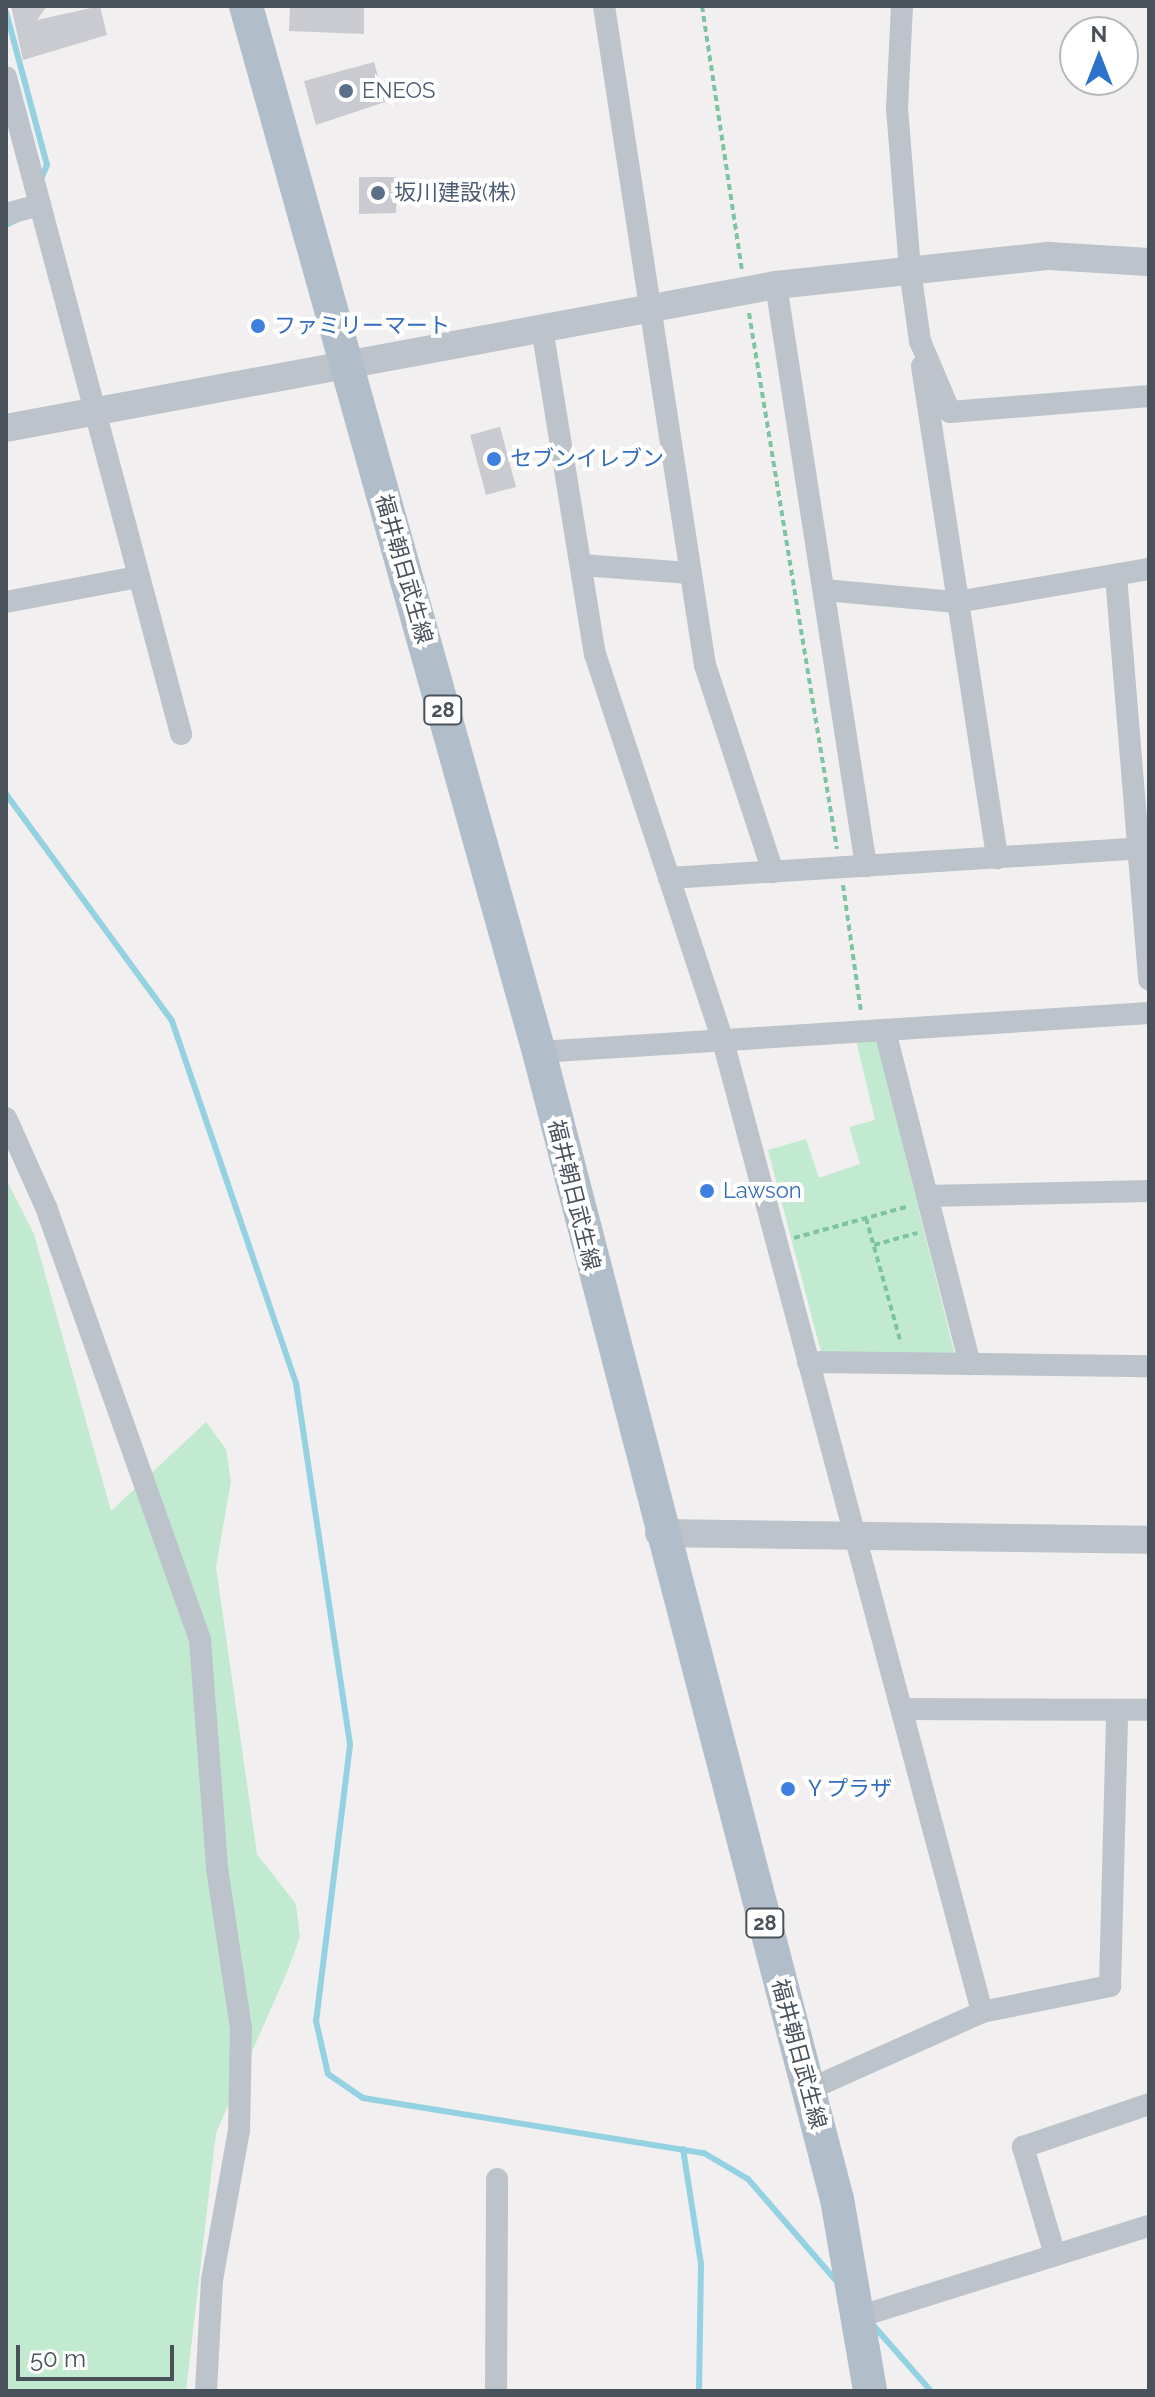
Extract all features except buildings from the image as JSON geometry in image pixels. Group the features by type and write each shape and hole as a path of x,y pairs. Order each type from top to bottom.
{"main road":[{"name":"福井朝日武生線","path":"246,6 539,1052 659,1533 808,2090 861,2316 870,2391"}],"street":[{"path":"604,6 705,665 773,872"},
{"path":"902,6 897,108 910,270 997,858"},
{"path":"6,77 98,412 137,577 181,734"},
{"path":"6,214 40,205"},
{"path":"6,428 347,368 745,289 1049,256 1149,262"},
{"path":"776,285 866,866"},
{"path":"542,328 595,654 723,1041 982,2012"},
{"path":"920,341 950,412 1149,396"},
{"path":"582,565 689,573"},
{"path":"824,590 957,602 1149,569"},
{"path":"1116,576 1143,849 1149,980"},
{"path":"6,602 137,577"},
{"path":"669,878 1143,849"},
{"path":"539,1052 1149,1013"},
{"path":"875,1032 919,1201 935,1228 970,1364"},
{"path":"6,1118 46,1207 200,1640 217,1868 241,2028 239,2130 212,2280 206,2391"},
{"path":"919,1201 1149,1191"},
{"path":"808,1362 1149,1366"},
{"path":"659,1533 1149,1540"},
{"path":"902,1709 1149,1710"},
{"path":"808,2090 982,2012 1110,1986 1117,1710"},
{"path":"1055,2255 1023,2147 1149,2104"},
{"path":"496,2391 497,2179"},
{"path":"861,2316 1149,2226"}],"path":[{"path":"702,6 840,867 875,1032"},
{"path":"776,1243 919,1201"},
{"path":"866,1218 907,1363"},
{"path":"874,1245 935,1228"}],"green space":[{"path":"876,1038 955,1355 821,1352 768,1150 806,1139 819,1178 860,1164 849,1127 875,1120 856,1040"},
{"path":"6,1179 34,1234 111,1511 206,1422 226,1449 231,1481 216,1567 257,1854 296,1904 300,1937 216,2133 186,2391 6,2391"}],"waterway":[{"path":"6,12 47,165 41,179"},
{"path":"6,225 26,215"},
{"path":"6,794 172,1021 296,1383 350,1745 316,2021 328,2074 363,2098 704,2153 748,2179 838,2283"},
{"path":"683,2149 701,2264 699,2391"},
{"path":"873,2325 931,2391"}],"place":[{"name":"ENEOS","path":"346,91"},
{"name":"坂川建設(株)","path":"378,193"},
{"name":"ファミリーマート","path":"258,326"},
{"name":"セブンイレブン","path":"494,459"},
{"name":"Lawson","path":"707,1191"},
{"name":"Ｙプラザ","path":"788,1789"}]}
